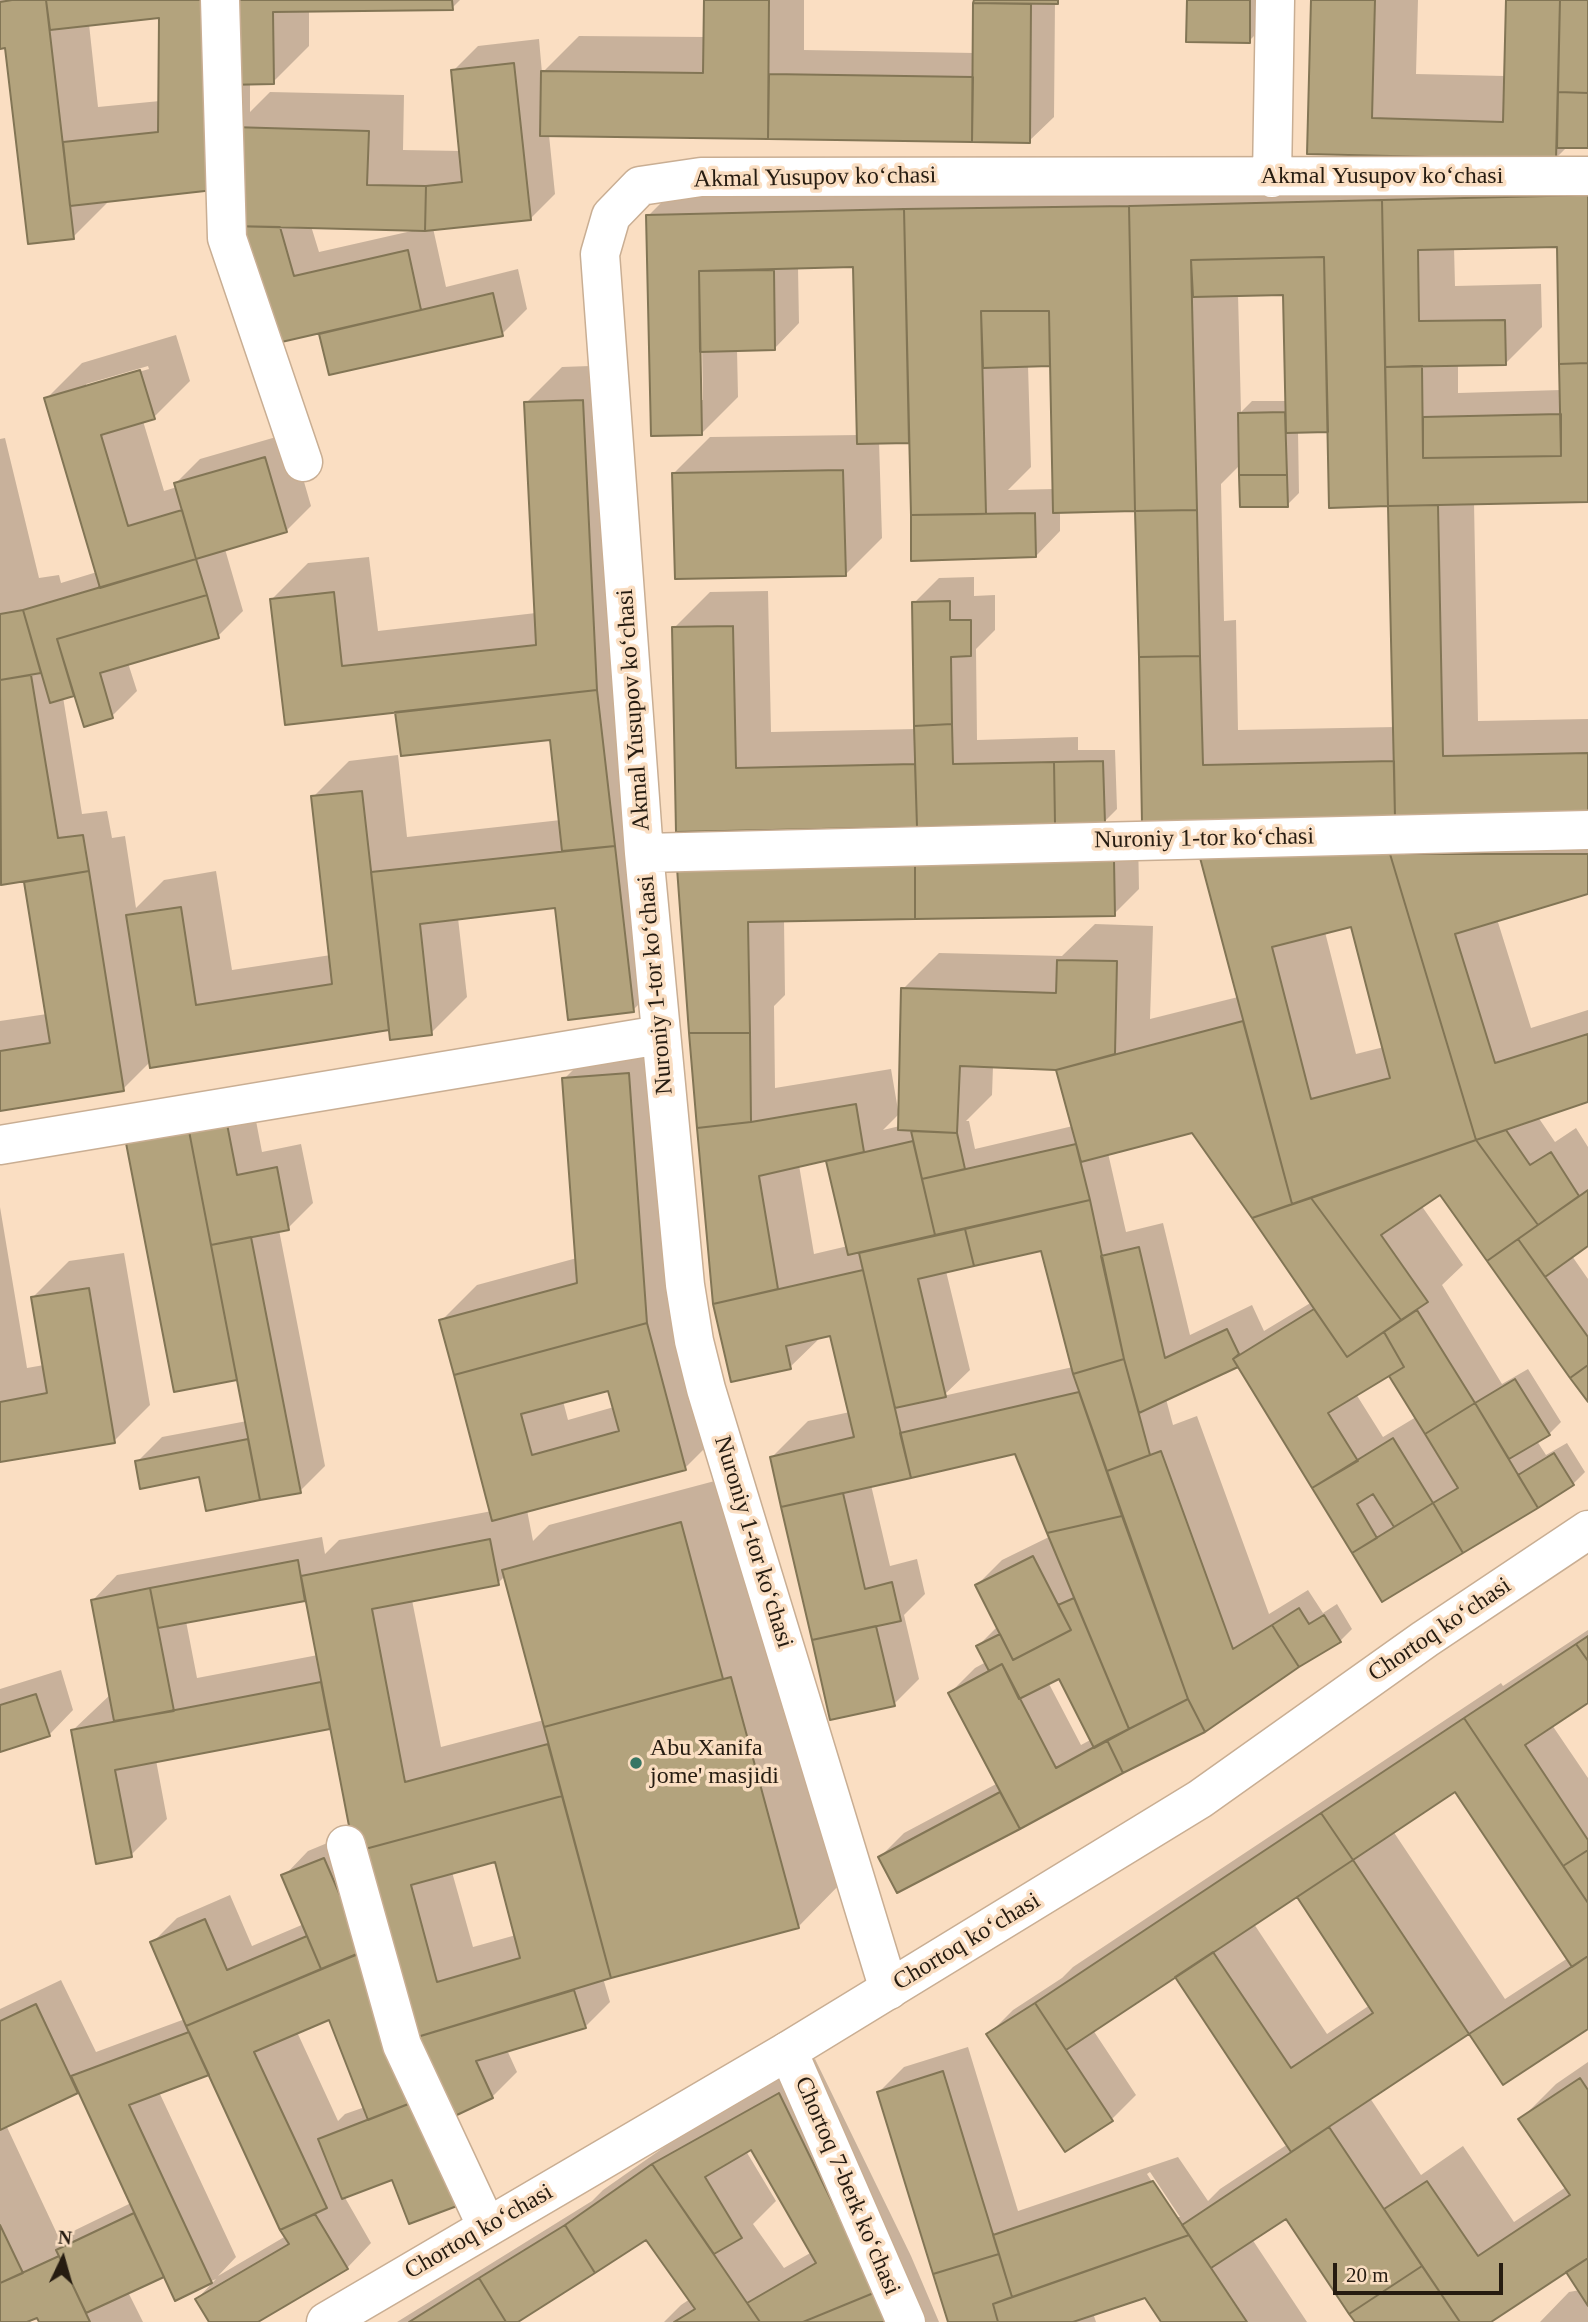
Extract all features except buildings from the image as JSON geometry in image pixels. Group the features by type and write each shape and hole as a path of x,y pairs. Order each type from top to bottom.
{"street":[{"path":"220,0 227,238 303,462"},
{"path":"1272,178 1275,0"},
{"name":"Akmal Yusupov koʻchasi","path":"644,853 600,254 611,216 640,186 701,177 1588,176"},
{"name":"Nuroniy 1-tor koʻchasi","path":"889,1990 703,1377 685,1285 644,853 1588,830"},
{"path":"0,1145 660,1035"},
{"name":"Chortoq koʻchasi","path":"326,2322 788,2051 1200,1800 1425,1639 1588,1530"},
{"path":"345,1845 401,2045 487,2227"},
{"name":"Chortoq 7-berk koʻchasi","path":"788,2051 906,2322"}],"place":[{"name":"Abu Xanifa jome' masjidi","path":"636,1763"}]}
